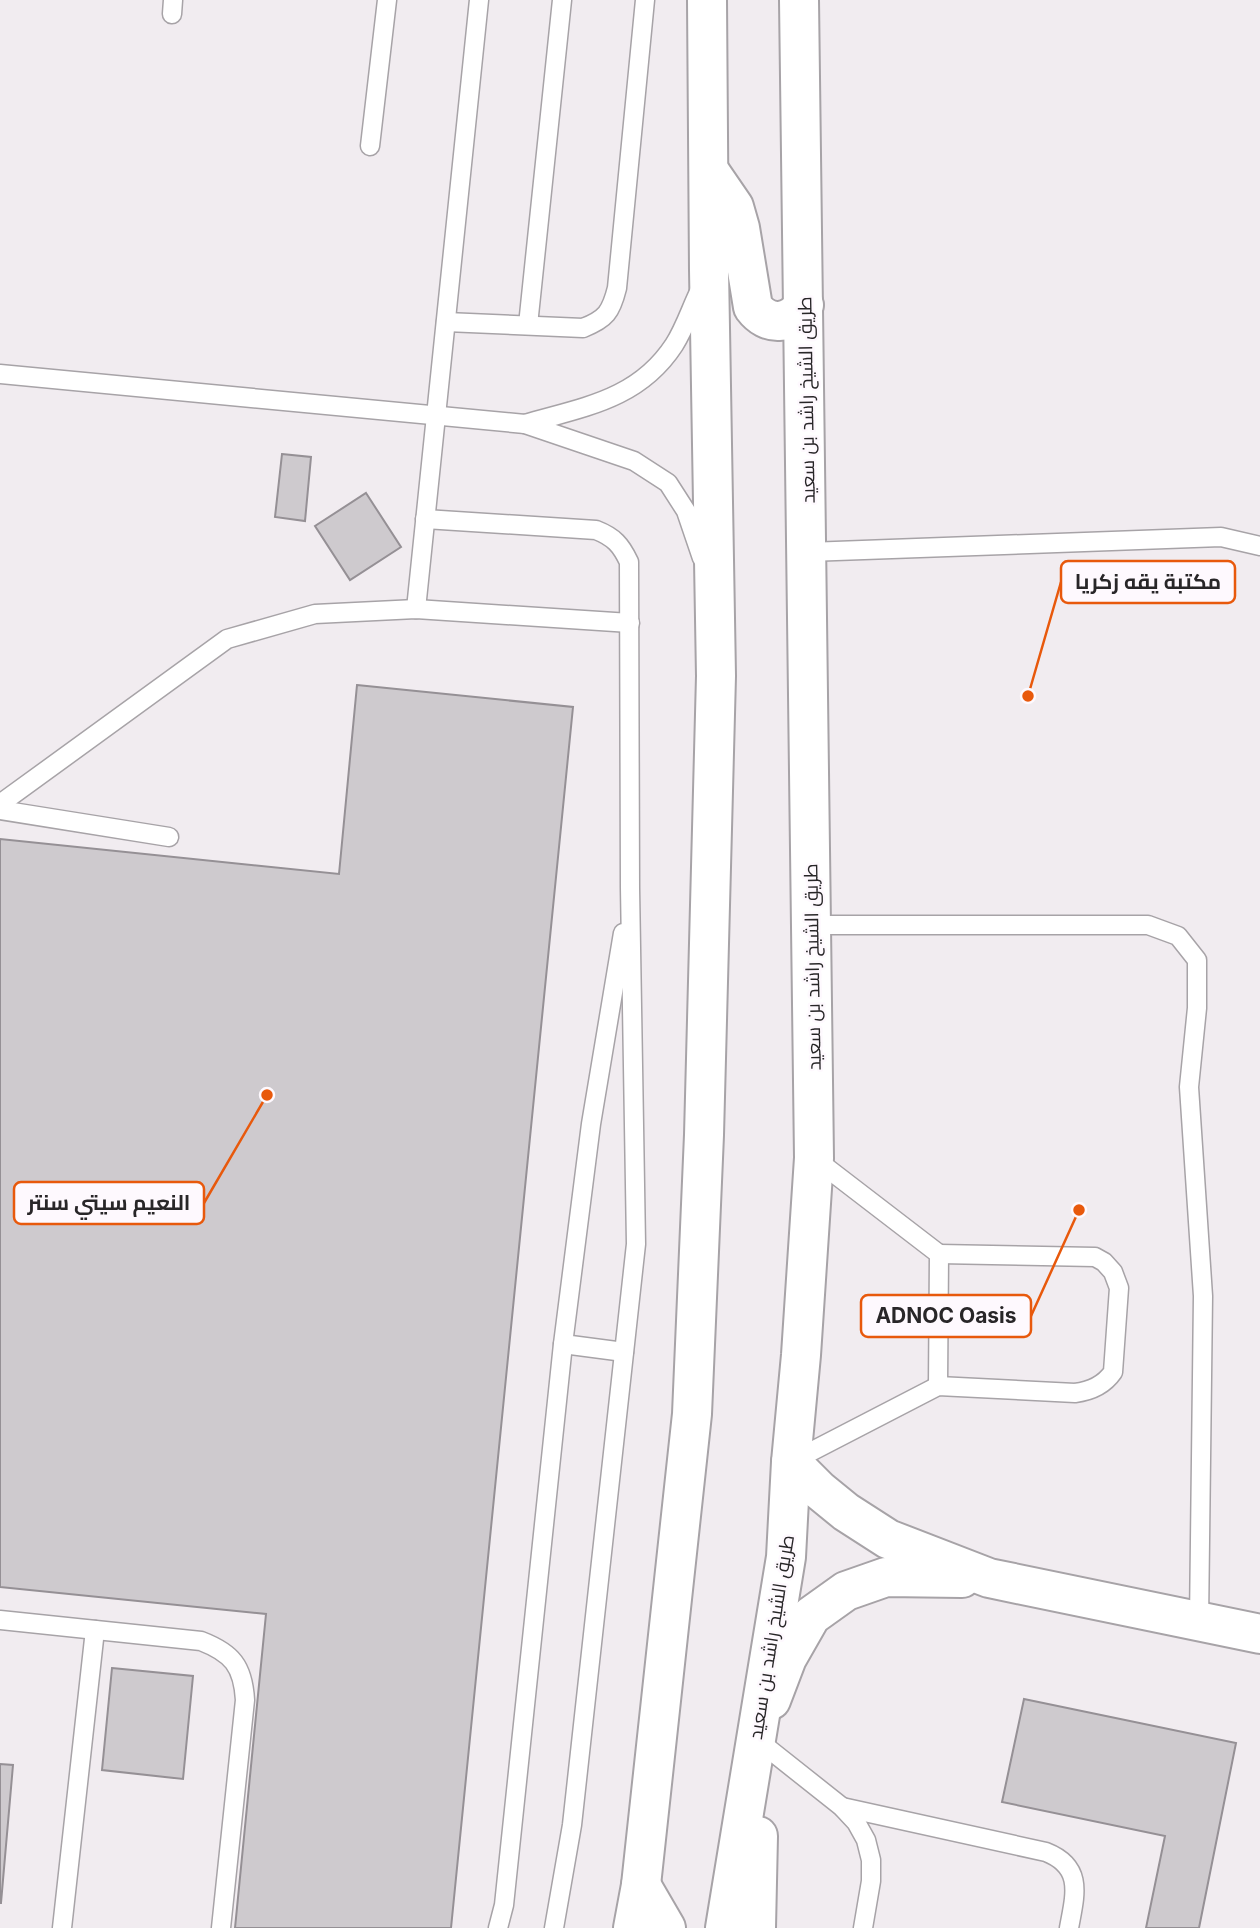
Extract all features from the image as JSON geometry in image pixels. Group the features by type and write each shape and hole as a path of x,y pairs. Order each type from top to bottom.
{"main road":[{"path":"633,1928 641,1885 692,1414 704,1135 716,677 709,270 708,0"},
{"name":"طريق الشيخ راشد بن سعيد","path":"725,1928 786,1557 814,1158 799,0"},
{"path":"710,172 734,207 753,307 759,315 779,322 798,314 804,305"},
{"path":"791,1462 846,1512 888,1539 989,1578 1260,1634"},
{"path":"756,1928 759,1880 755,1738 787,1658 811,1616 846,1591 886,1577 989,1578"},
{"path":"641,1885 666,1928"}],"lane":[{"path":"370,146 387,0"},
{"path":"416,610 479,0"},
{"path":"528,325 562,0"},
{"path":"446,322 583,328 598,322 612,308 617,288 645,0"},
{"path":"525,424 613,399 647,377 674,344 709,270"},
{"path":"0,374 525,424 634,461 667,483 687,511 703,563 716,677"},
{"path":"425,519 596,530 611,536 622,547 629,562 630,888 636,1244 572,1825 554,1928"},
{"path":"808,552 1221,537 1260,546"},
{"path":"0,804 227,639 315,614 416,610 630,623"},
{"path":"0,810 169,837"},
{"path":"498,1928 504,1905 563,1344 591,1124 630,888"},
{"path":"812,925 1148,925 1178,936 1197,960 1197,1007 1189,1087 1203,1296 1199,1622"},
{"path":"791,1462 938,1386 1089,1391 1107,1381 1113,1372 1119,1288 1113,1272 1104,1262 1095,1257 939,1254 814,1158"},
{"path":"938,1386 939,1254"},
{"path":"563,1344 624,1352"},
{"path":"0,1620 201,1642 220,1648 235,1662 244,1680 245,1700 221,1928"},
{"path":"62,1928 95,1630"},
{"path":"755,1738 842,1807 856,1822 866,1840 871,1860 871,1881 863,1928"},
{"path":"842,1807 1046,1852 1058,1857 1068,1866 1074,1879 1075,1892 1069,1928"}],"building":[{"path":"282,454 311,457 305,521 275,517"},
{"path":"366,493 401,547 350,580 315,526"},
{"path":"357,685 573,707 451,1928 235,1928 266,1614 0,1587 0,839 339,874"},
{"path":"112,1668 193,1676 183,1779 102,1770"},
{"path":"1024,1699 1236,1743 1199,1928 1146,1928 1165,1836 1002,1802"},
{"path":"0,1764 13,1765 1,1903 0,1903"}],"place":[{"name":"مكتبة يقه زكريا","path":"1028,696"},
{"name":"النعيم سيتي سنتر","path":"267,1095"},
{"name":"ADNOC Oasis","path":"1079,1210"}]}
